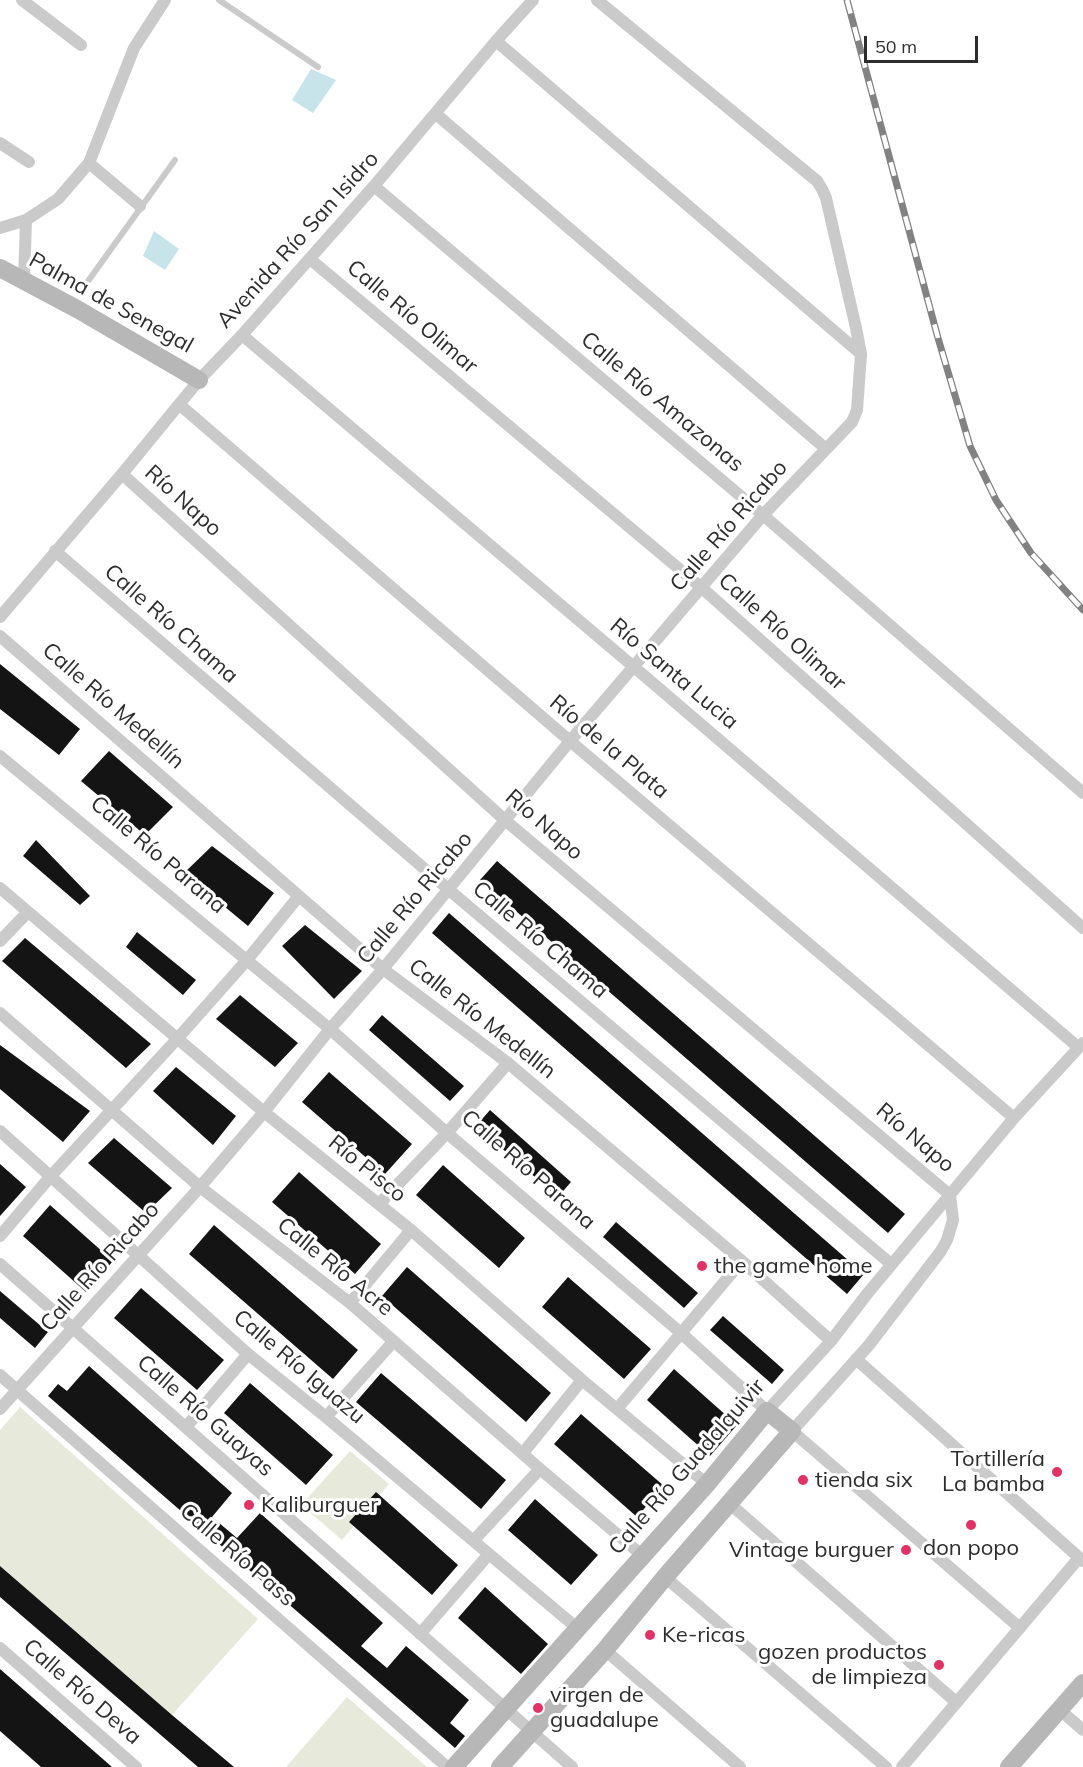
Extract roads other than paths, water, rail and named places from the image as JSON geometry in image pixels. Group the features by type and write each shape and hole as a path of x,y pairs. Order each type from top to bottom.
{"street":[{"path":"22,0 81,45"},
{"name":"Avenida Río San Isidro","path":"0,617 199,380 310,259 533,0"},
{"path":"597,0 817,182 826,198 861,354"},
{"name":"Palma de Senegal","path":"0,228 26,220 58,199 89,163 134,48 162,1"},
{"path":"496,41 861,354"},
{"path":"436,114 825,448"},
{"path":"0,143 29,162"},
{"path":"89,163 140,207"},
{"name":"Calle Río Amazonas","path":"374,186 763,515 1083,793"},
{"path":"24,281 26,220"},
{"name":"Calle Río Olimar","path":"310,259 702,588 1083,928"},
{"name":"Palma de Senegal","path":"0,268 199,380"},
{"name":"Río Santa Lucia","path":"242,335 1080,1045"},
{"name":"Calle Río Ricabo","path":"0,1410 200,1187 264,1112 330,1029 383,969 570,741 763,515 852,422 857,410 861,354"},
{"name":"Río de la Plata","path":"180,405 570,741 1014,1118"},
{"name":"Río Napo","path":"122,474 506,821 950,1195"},
{"name":"Calle Río Chama","path":"55,551 448,889 891,1264"},
{"name":"Calle Río Medellín","path":"0,636 383,969 508,1063 742,1261 831,1341"},
{"name":"Calle Río Parana","path":"0,756 330,1029 447,1133 681,1333 767,1411 1020,1628"},
{"name":"Río Pisco","path":"0,888 264,1112 411,1230 582,1380 707,1484"},
{"path":"0,1236 50,1177 247,960 299,896"},
{"path":"0,941 28,912"},
{"name":"Calle Río Acre","path":"0,1013 200,1187 350,1303 643,1556"},
{"name":"Calle Río Guadalquivir","path":"454,1767 707,1484 767,1411 831,1341 891,1264 1014,1118 1080,1045"},
{"path":"379,1204 447,1133 508,1063"},
{"name":"Calle Río Iguazu","path":"0,1131 248,1354 577,1628"},
{"path":"500,1767 605,1650 665,1577 856,1359 941,1251 953,1220 950,1195"},
{"path":"350,1303 411,1230"},
{"path":"617,1409 742,1261"},
{"name":"Calle Río Guayas","path":"0,1264 572,1767"},
{"path":"326,1417 393,1342"},
{"path":"186,1427 248,1354"},
{"path":"856,1359 1081,1560 902,1767"},
{"name":"Calle Río Pass","path":"0,1375 447,1767"},
{"path":"524,1453 582,1380"},
{"path":"474,1540 540,1469"},
{"path":"729,1503 956,1702"},
{"path":"420,1634 489,1554"},
{"path":"665,1577 886,1767"},
{"name":"Calle Río Deva","path":"0,1648 136,1767"},
{"path":"605,1650 740,1767"},
{"path":"1018,1764 1083,1683"},
{"path":"1060,1710 1083,1730"}],"lane":[{"path":"219,0 318,67"},
{"path":"86,284 175,160"}],"water":[{"path":"311,69 336,80 313,113 292,100"},
{"path":"154,231 179,249 165,270 143,256"}],"railway":[{"path":"847,0 938,338 970,446 996,500 1031,553 1083,610"}],"place":[{"name":"the game home","path":"702,1266"},
{"name":"Tortillería La bamba","path":"1057,1472"},
{"name":"tienda six","path":"803,1480"},
{"name":"Kaliburguer","path":"249,1505"},
{"name":"don popo","path":"971,1525"},
{"name":"Vintage burguer","path":"906,1550"},
{"name":"Ke-ricas","path":"650,1635"},
{"name":"gozen productos de limpieza","path":"939,1665"},
{"name":"virgen de guadalupe","path":"538,1708"}]}
